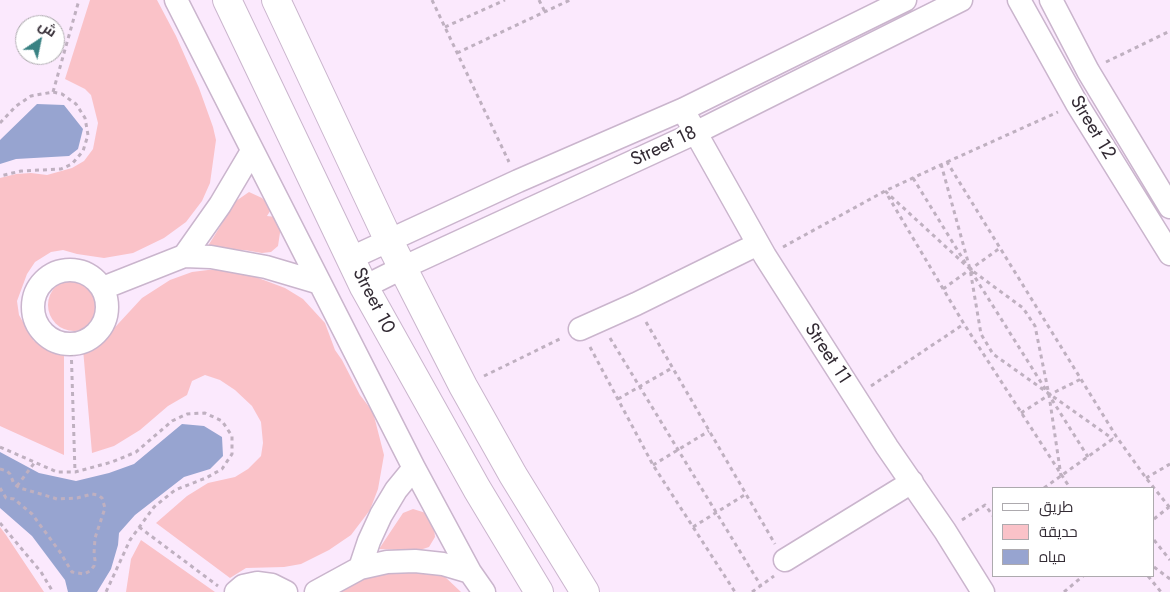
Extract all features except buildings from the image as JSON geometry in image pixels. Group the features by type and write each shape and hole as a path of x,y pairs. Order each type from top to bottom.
{"street":[{"path":"176,0 414,468 470,572 484,592"},
{"name":"Street 10","path":"227,0 364,287 477,489 539,592"},
{"path":"276,0 402,268 463,386 513,475 585,592"},
{"name":"Street 18","path":"351,258 518,181 684,109 905,0"},
{"name":"Street 18","path":"364,287 695,132 961,0"},
{"name":"Street 12","path":"1019,0 1077,104 1170,254"},
{"name":"Street 12","path":"1051,0 1088,71 1159,174 1170,207"},
{"name":"Street 11","path":"684,109 761,250 854,396 944,531 980,591"},
{"path":"184,256 220,205 252,151"},
{"path":"590,325 761,250"},
{"path":"103,288 184,256 211,257 266,266 320,283"},
{"path":"62,270 78,270 92,276 103,288 108,303 106,318 99,332 86,341 71,344 55,341 42,332 35,318 33,303 38,288 48,276 62,270"},
{"path":"360,568 369,540 381,515 396,490 414,468"},
{"path":"785,560 912,482"},
{"path":"316,592 360,568 387,562 415,561 443,564 470,572"},
{"path":"227,589 257,583 272,584 286,592"}],"path":[{"path":"53,92 79,0"},
{"path":"439,0 433,1 518,181"},
{"path":"445,27 505,0"},
{"path":"539,0 545,12"},
{"path":"457,53 570,0"},
{"path":"1088,71 1170,31"},
{"path":"0,123 16,106 31,96 53,92 62,94 76,104 85,118 88,135 83,151 72,164 61,169 20,171 0,176"},
{"path":"761,250 941,164 1077,104"},
{"path":"947,162 1081,379 1114,438 1153,487"},
{"path":"941,164 970,269 981,334 993,354 1049,395 1114,438"},
{"path":"913,178 1088,457"},
{"path":"885,191 970,269 1023,308 1035,326 1049,395 1061,476"},
{"path":"885,191 964,324 1069,487"},
{"path":"943,289 1000,248"},
{"path":"636,304 788,566 752,592"},
{"path":"854,396 964,324"},
{"path":"463,386 590,325"},
{"path":"590,325 640,387 761,586"},
{"path":"590,325 618,399 653,465 735,592"},
{"path":"71,344 75,472"},
{"path":"618,399 672,368"},
{"path":"1021,413 1049,395 1081,379"},
{"path":"0,447 57,472 75,472 112,462 136,452 172,421 187,414 205,413 222,421 232,436 232,454 222,469 206,478 175,490 154,507 130,540 106,592"},
{"path":"653,465 709,431"},
{"path":"1045,487 1114,438"},
{"path":"17,486 34,462"},
{"path":"1146,478 1170,464"},
{"path":"0,469 7,471 17,486 57,499 77,498 92,494 102,498 105,508 95,538 95,560 94,566 90,571 84,574 72,572 32,514 14,499 6,498 0,488"},
{"path":"1155,489 1170,508 1155,518"},
{"path":"693,527 746,494"},
{"path":"944,531 985,505 992,514"},
{"path":"0,523 41,572 53,592"},
{"path":"139,526 227,589"},
{"path":"1155,541 1170,560"},
{"path":"1155,568 1170,579"},
{"path":"1064,592 1081,577"},
{"path":"1149,577 1161,592"}],"green space":[{"path":"90,0 157,0 176,36 199,88 216,140 210,183 202,201 186,222 164,238 133,253 104,258 63,250 51,252 35,262 27,274 17,301 19,315 34,341 54,352 64,354 64,455 0,426 0,178 31,173 47,175 72,168 84,161 93,149 98,123 91,95 85,89 65,79"},
{"path":"249,192 262,198 272,208 267,216 276,217 281,226 278,246 271,252 262,253 244,250 206,249 236,201"},
{"path":"224,268 285,288 303,299 325,323 335,350 360,395 373,412 384,455 378,489 370,510 351,535 329,550 301,564 284,567 246,568 230,578 156,523 187,496 208,483 235,477 248,469 261,456 263,443 261,422 252,406 235,390 220,380 205,375 192,381 187,395 168,406 140,430 114,446 92,453 83,349 106,337 142,298 170,280 192,272"},
{"path":"69,279 79,279 93,286 100,300 100,310 93,324 79,331 69,331 59,327 52,320 48,310 48,300 52,290 59,283"},
{"path":"413,509 426,513 434,527 435,537 429,547 417,551 379,549 403,513"},
{"path":"0,527 6,535 44,592 0,592"},
{"path":"141,540 215,592 126,592 131,559"},
{"path":"383,571 442,574 461,592 331,592"}],"water":[{"path":"37,104 64,105 83,129 78,149 69,156 16,159 0,164 0,140"},
{"path":"182,424 204,426 222,437 223,456 210,469 184,477 135,515 119,533 118,545 111,569 97,592 68,592 65,580 32,536 0,508 0,452 39,473 76,481 109,473 134,464"}]}
